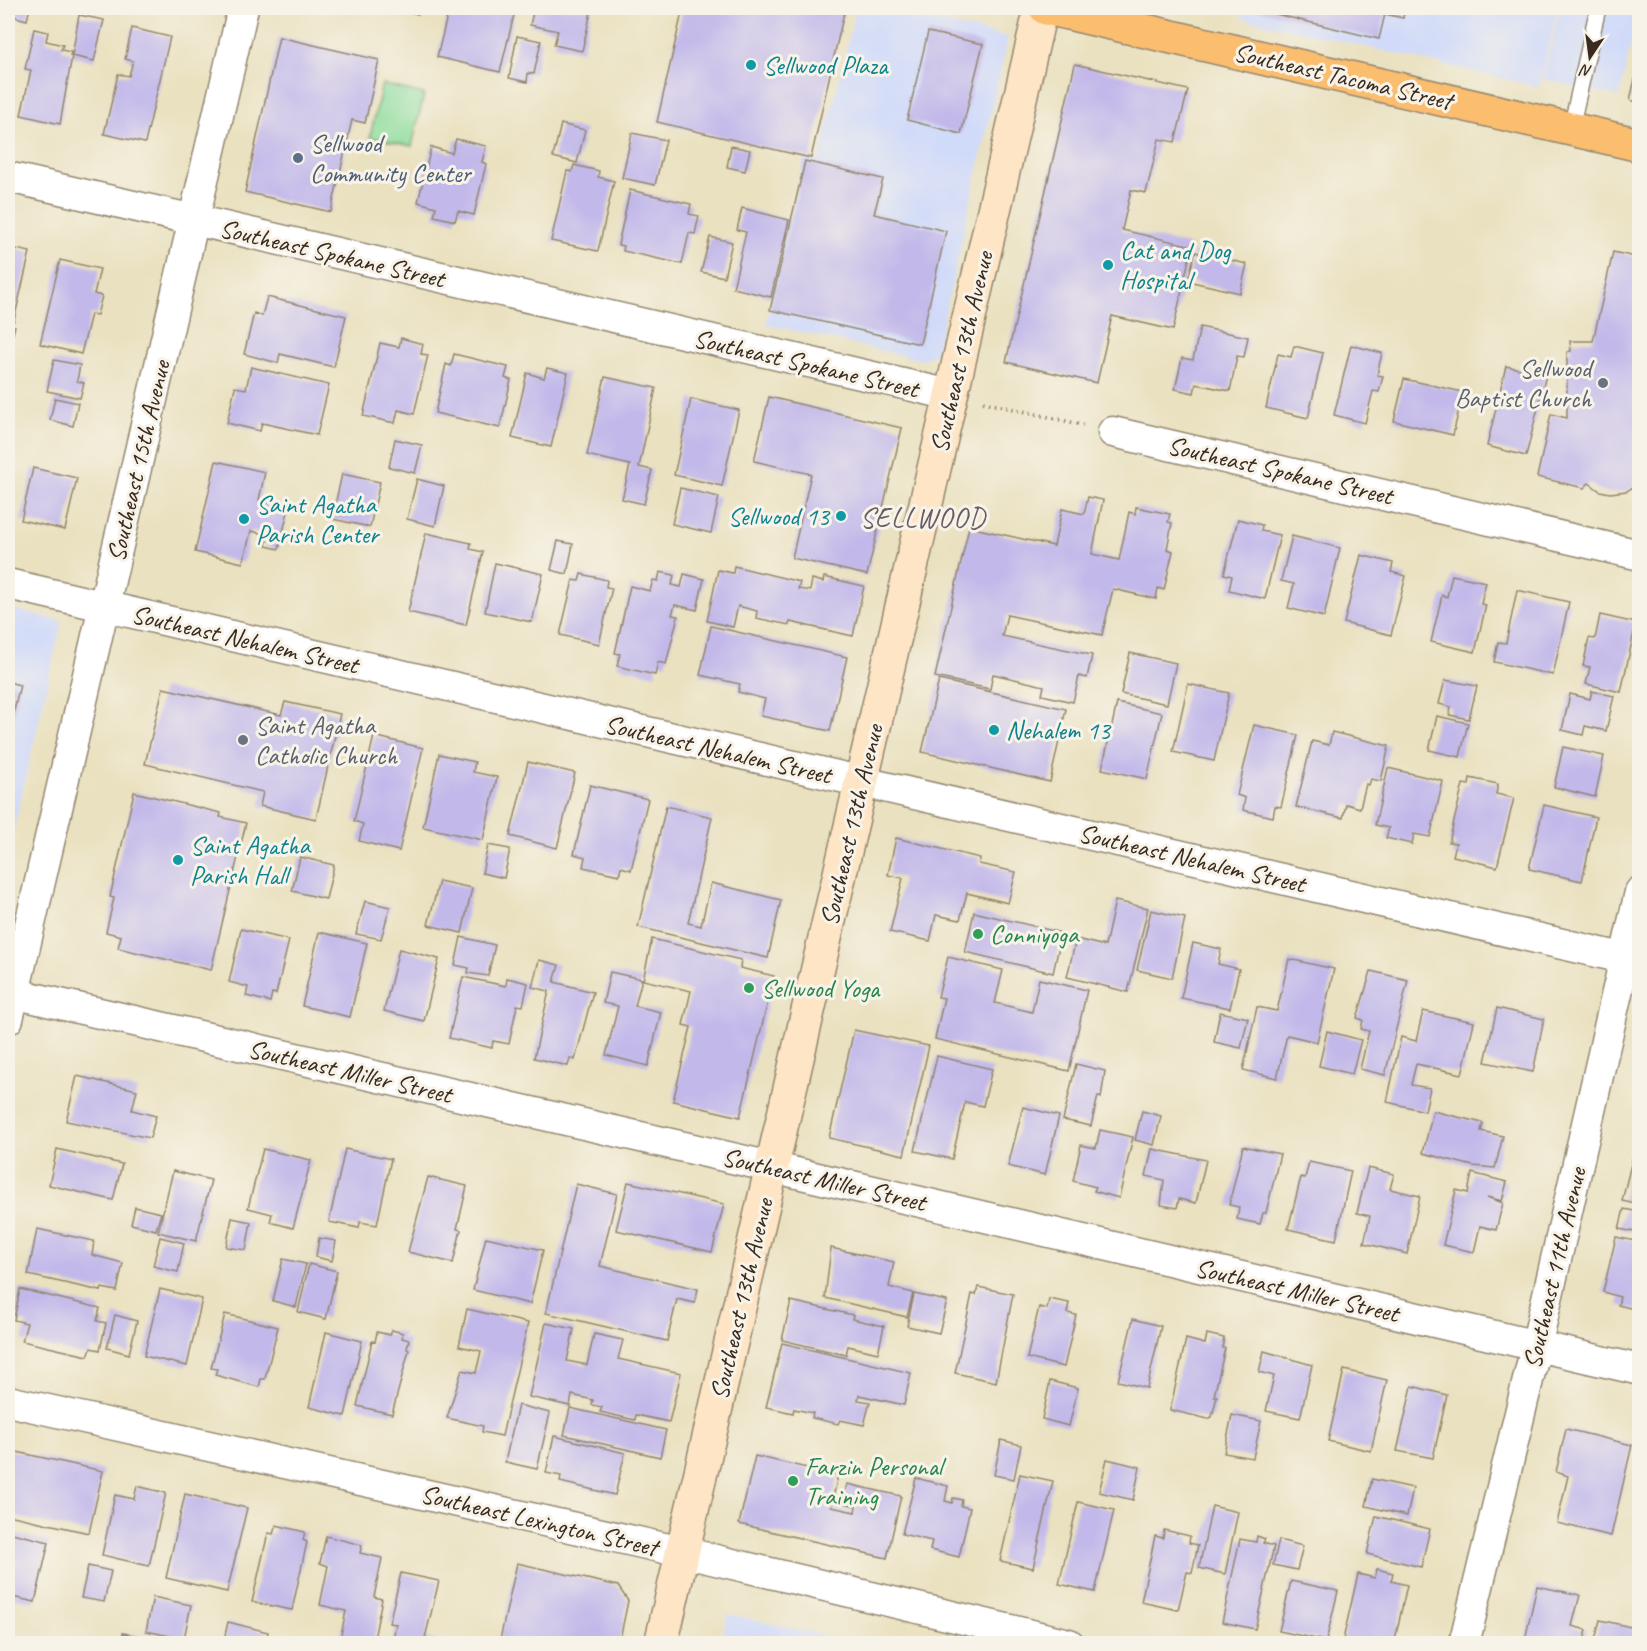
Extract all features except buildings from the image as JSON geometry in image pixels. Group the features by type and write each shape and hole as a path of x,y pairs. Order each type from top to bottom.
{"main road":[{"name":"Southeast Tacoma Street","path":"1046,8 1640,145"}],"street":[{"name":"Southeast 15th Avenue","path":"9,1002 243,8"},
{"name":"Southeast 13th Avenue","path":"661,1644 1041,8"},
{"name":"Southeast Spokane Street","path":"8,177 951,395"},
{"name":"Southeast Spokane Street","path":"1113,432 1640,555"},
{"name":"Southeast Nehalem Street","path":"8,584 1632,960"},
{"name":"Southeast 11th Avenue","path":"1464,1644 1632,960 1640,892"},
{"name":"Southeast Miller Street","path":"9,1002 771,1167 1640,1370"},
{"name":"Southeast Lexington Street","path":"8,1401 682,1552 1069,1644"}],"lane":[{"path":"1571,128 1598,8"}],"path":[{"name":"Southeast Spokane Street","path":"951,395 1113,432"}],"shaded area":[{"path":"856,8 876,8 1008,37 936,353 922,360 766,324 804,159 819,162"},
{"path":"1245,8 1558,8 1539,87 1242,18"},
{"path":"1560,8 1639,8 1619,97 1543,79"},
{"path":"8,608 62,621 8,854"},
{"path":"728,1614 859,1643 721,1643"}],"green space":[{"path":"382,84 424,94 412,146 370,137"}],"place":[{"name":"Sellwood Plaza","path":"751,65"},
{"name":"Sellwood Community Center","path":"298,158"},
{"name":"Cat and Dog Hospital","path":"1108,265"},
{"name":"Sellwood Baptist Church","path":"1603,383"},
{"name":"Sellwood 13","path":"841,516"},
{"name":"Saint Agatha Parish Center","path":"244,519"},
{"name":"Nehalem 13","path":"994,730"},
{"name":"Saint Agatha Catholic Church","path":"243,740"},
{"name":"Saint Agatha Parish Hall","path":"178,860"},
{"name":"Conniyoga","path":"978,934"},
{"name":"Sellwood Yoga","path":"749,988"},
{"name":"Farzin Personal Training","path":"793,1481"}],"district":[{"name":"SELLWOOD","path":"923,517"}]}
